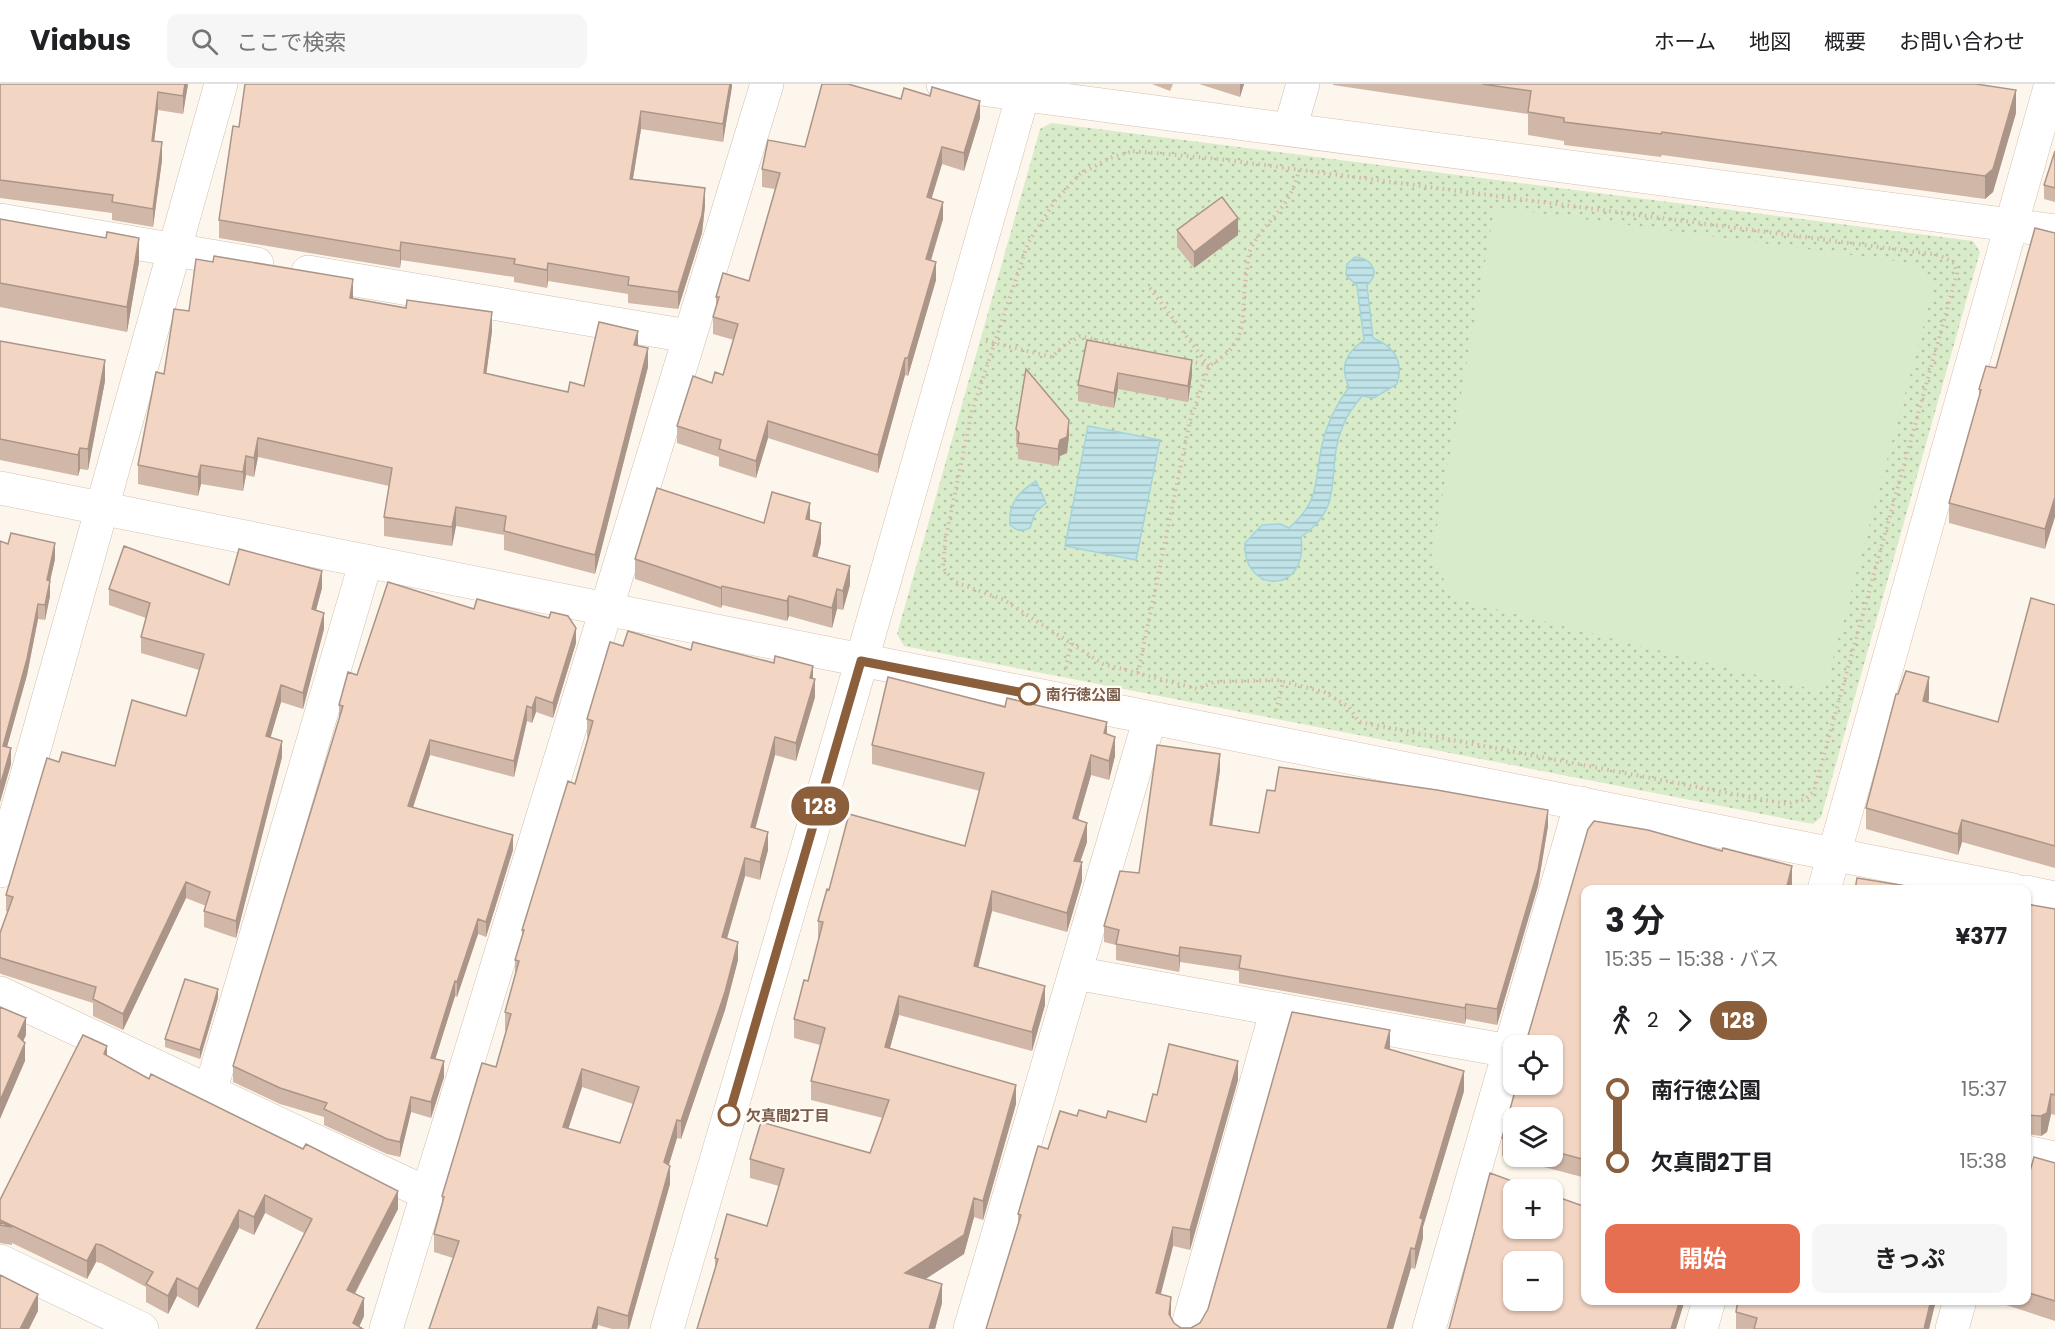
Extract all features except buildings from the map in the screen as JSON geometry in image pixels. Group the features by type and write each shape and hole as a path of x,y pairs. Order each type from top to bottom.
{"street":[{"path":"0,871 221,84"},
{"path":"386,1329 767,84"},
{"path":"943,84 1024,89 1290,129 2055,231"},
{"path":"1290,129 1303,84"},
{"path":"1825,885 2051,84"},
{"path":"667,1329 1024,89"},
{"path":"0,220 688,336"},
{"path":"0,488 1989,885"},
{"path":"210,1092 366,561"},
{"path":"970,1329 1150,718"},
{"path":"1514,1035 1581,803"},
{"path":"2031,893 2055,898"},
{"path":"1075,973 1503,1050"},
{"path":"0,993 428,1194"},
{"path":"1187,1329 1277,1010"},
{"path":"1429,1329 1503,1072"},
{"path":"2031,1153 2055,1158"},
{"path":"0,1261 142,1329"},
{"path":"1701,1329 1708,1305"},
{"path":"1952,1329 1959,1305"}],"path":[{"path":"1133,151 1299,170 1940,255 1954,263 1957,273 1819,781 1806,799 1786,804 1359,722 1348,706 1324,692 1283,682 1231,680 1214,682 1198,689 1103,664 1004,600 955,582 943,568 945,542 972,411 1028,243 1055,201 1080,174 1110,158 1133,151"},
{"path":"1138,673 1190,421 1209,366 1228,355 1241,337 1244,287 1251,248 1295,190 1299,170"},
{"path":"1150,288 1209,366"},
{"path":"976,338 1052,357 1063,346 1080,336 1156,353"},
{"path":"1188,361 1209,366"},
{"path":"1065,669 1071,643"},
{"path":"1276,712 1283,682"}],"green space":[{"name":"南行徳公園","path":"1051,123 1973,241 1980,252 1821,817 1813,824 904,646 897,634 1040,129"},
{"path":"1495,207 1918,264 1934,287 1824,692 1456,599 1431,559"}],"water":[{"path":"1355,257 1366,260 1373,267 1373,276 1367,285 1373,338 1387,346 1396,356 1399,369 1397,384 1374,398 1362,396 1350,411 1337,443 1330,500 1315,525 1301,537 1301,556 1295,570 1286,578 1275,581 1264,579 1254,572 1247,560 1245,543 1262,525 1280,524 1289,528 1307,508 1314,490 1326,429 1349,387 1345,373 1346,360 1364,340 1357,286 1346,275 1347,264"},
{"path":"1088,426 1160,440 1136,560 1065,546"},
{"path":"1036,481 1046,503 1035,513 1030,528 1017,530 1010,525 1013,504 1024,489"}],"bus line":[{"name":"128","path":"729,1115 861,661 1029,694"}],"place":[{"name":"南行徳公園","path":"1029,694"},
{"name":"欠真間2丁目","path":"729,1115"}]}
